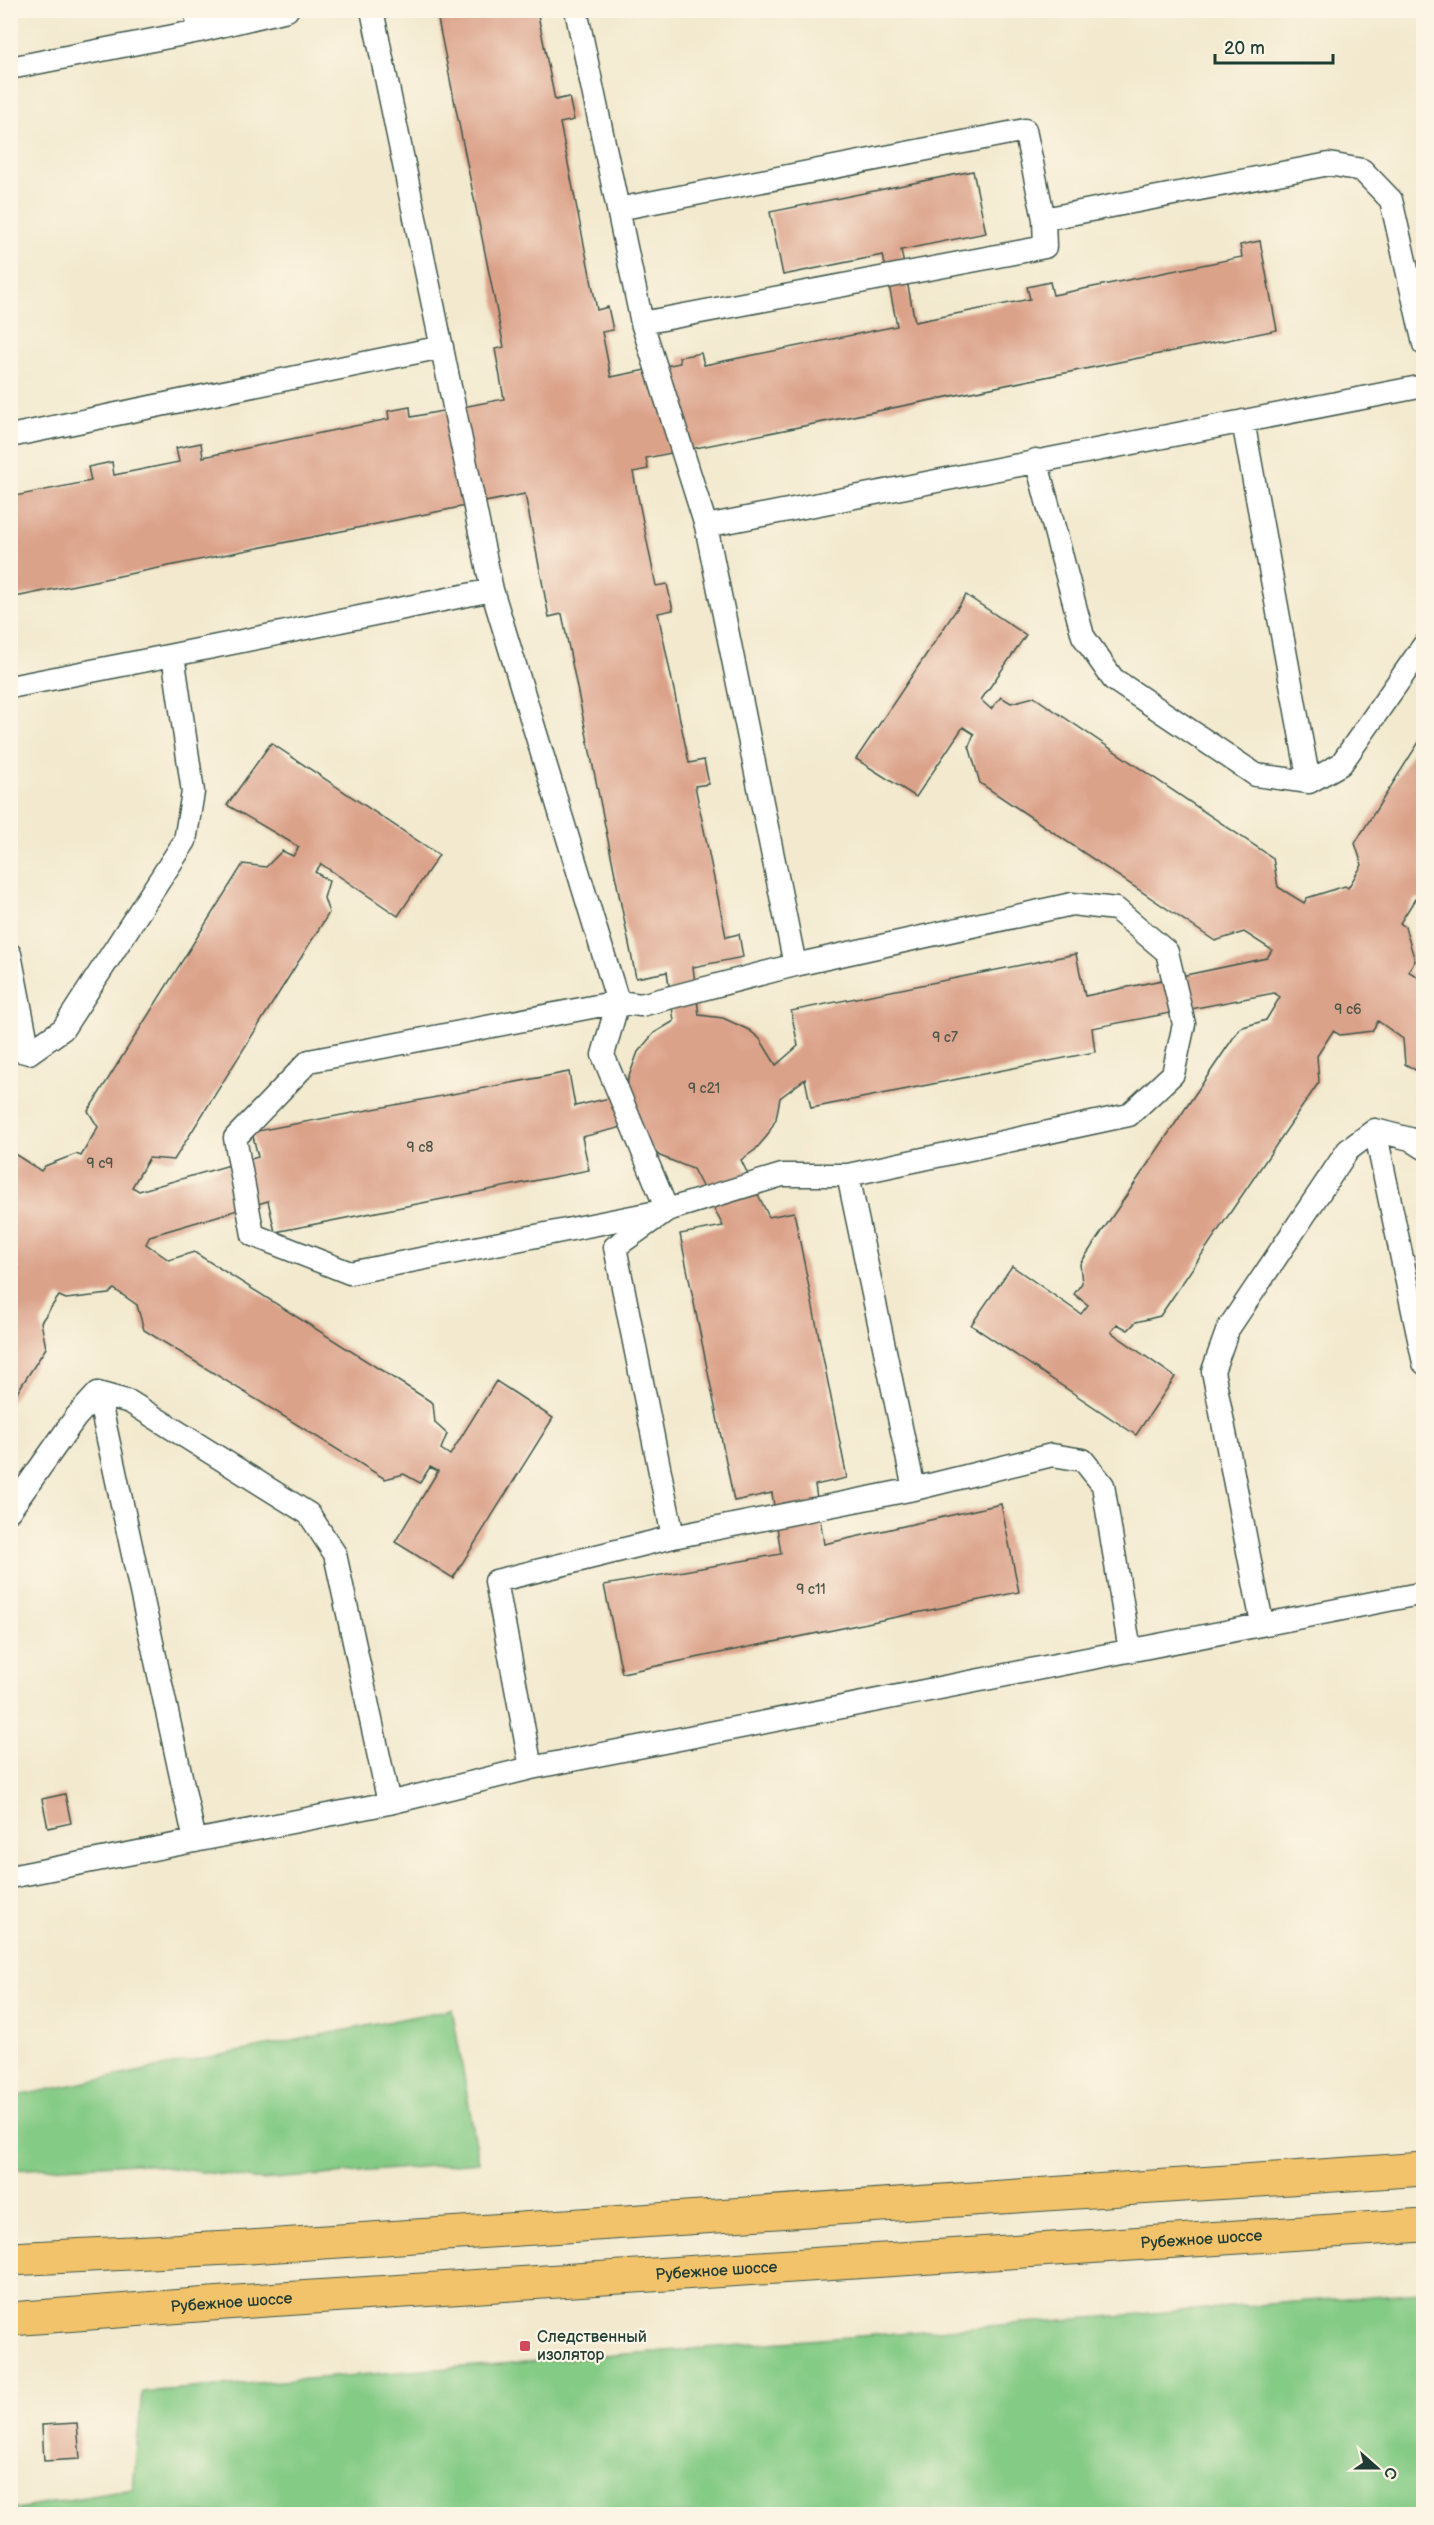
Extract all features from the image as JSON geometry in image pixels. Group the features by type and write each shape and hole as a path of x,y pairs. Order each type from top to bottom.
{"main road":[{"path":"10,2259 284,2245 1424,2169"},
{"name":"Рубежное шоссе","path":"10,2319 251,2301 1424,2225"}],"lane":[{"path":"10,68 197,20 287,10"},
{"path":"372,10 492,590 618,1002 603,1055 667,1210"},
{"path":"576,10 642,323 706,526 795,965"},
{"path":"618,209 1025,130 1044,219 1045,247 642,323"},
{"path":"1044,219 1329,164 1362,170 1391,201 1424,344"},
{"path":"10,436 442,347"},
{"path":"706,526 1424,386"},
{"path":"1243,422 1310,782"},
{"path":"1036,460 1083,636 1113,679 1256,775 1310,782 1341,764 1424,645"},
{"path":"10,687 492,590"},
{"path":"10,954 20,1050 63,1029 185,842 192,792 173,655"},
{"path":"1072,904 1116,909 1167,952 1184,1024 1173,1074 1129,1115 848,1175 782,1175 667,1210 350,1273 253,1235 235,1138 309,1061 618,1002 641,1005 795,965 1072,904"},
{"path":"1375,1130 1410,1139 1424,1148"},
{"path":"1375,1130 1424,1363"},
{"path":"1262,1623 1213,1371 1228,1329 1348,1150 1375,1130"},
{"path":"848,1175 914,1489"},
{"path":"667,1210 615,1247 673,1537"},
{"path":"10,1510 76,1417 98,1393"},
{"path":"98,1393 130,1402 309,1514 335,1554 389,1803"},
{"path":"98,1393 195,1841"},
{"path":"531,1768 496,1581 673,1537 914,1489 1052,1455 1083,1460 1104,1485 1130,1651"},
{"path":"10,1878 389,1803 531,1768 1424,1593"}],"green space":[{"path":"452,2009 479,2162 262,2180 135,2163 11,2170 11,2097"},
{"path":"1423,2292 1423,2514 11,2514 11,2510 133,2489 142,2392"}],"building":[{"path":"436,10 537,10 555,100 569,97 574,120 560,123 597,310 608,307 613,330 602,332 611,377 680,363 679,357 701,353 704,365 897,326 883,255 783,275 770,212 973,171 986,233 901,250 915,322 1030,299 1027,287 1050,282 1053,295 1242,257 1240,245 1260,241 1277,330 646,458 648,469 633,472 656,586 667,584 673,610 658,613 689,763 704,760 709,784 695,786 726,937 739,934 743,957 693,967 699,1015 723,1018 749,1030 760,1039 776,1065 798,1046 791,1011 1076,954 1085,996 1267,958 1272,950 1244,932 1215,941 980,783 969,746 974,734 963,727 916,797 856,759 966,595 1026,635 981,700 991,709 1001,697 1011,703 1034,697 1273,858 1278,887 1304,903 1307,898 1345,886 1348,888 1362,865 1355,843 1424,734 1424,898 1415,899 1400,923 1405,927 1415,961 1408,971 1424,981 1424,1075 1405,1064 1403,1039 1378,1021 1372,1031 1340,1035 1333,1031 1317,1056 1319,1082 1160,1316 1136,1322 1128,1330 1117,1324 1111,1332 1175,1377 1136,1435 971,1325 1012,1266 1081,1314 1088,1305 1074,1294 1082,1283 1080,1264 1240,1028 1266,1020 1280,997 1274,993 1092,1028 1095,1052 811,1108 805,1079 780,1098 776,1119 767,1136 755,1150 741,1160 769,1217 794,1212 847,1478 815,1485 824,1544 1001,1504 1019,1592 622,1673 604,1585 781,1554 772,1493 734,1501 680,1234 723,1226 693,1169 660,1156 649,1147 634,1124 582,1137 589,1170 275,1232 268,1201 150,1236 146,1244 169,1260 194,1252 433,1403 435,1423 447,1434 441,1449 450,1455 496,1381 553,1418 453,1578 395,1542 438,1471 430,1467 420,1483 404,1474 385,1479 144,1330 137,1305 114,1289 109,1294 66,1299 59,1296 41,1322 46,1348 10,1403 10,1281 19,1268 14,1265 10,1251 10,1151 41,1171 45,1166 76,1154 81,1156 98,1127 88,1111 243,864 266,867 282,851 293,856 299,847 227,805 271,743 439,855 398,916 321,864 315,872 329,881 324,898 329,913 174,1160 149,1158 132,1187 139,1191 258,1157 252,1132 569,1072 575,1106 627,1094 628,1079 638,1052 654,1033 674,1021 667,972 636,978 562,614 549,617 525,494 10,598 10,497 91,481 88,467 112,462 114,475 179,462 176,448 201,443 203,457 389,419 388,411 410,407 411,417 504,399 495,349 504,347"},
{"path":"65,1794 71,1823 48,1828 42,1799"},
{"path":"77,2423 80,2459 44,2461 42,2425"}],"place":[{"name":"Следственный изолятор","path":"525,2346"}]}
